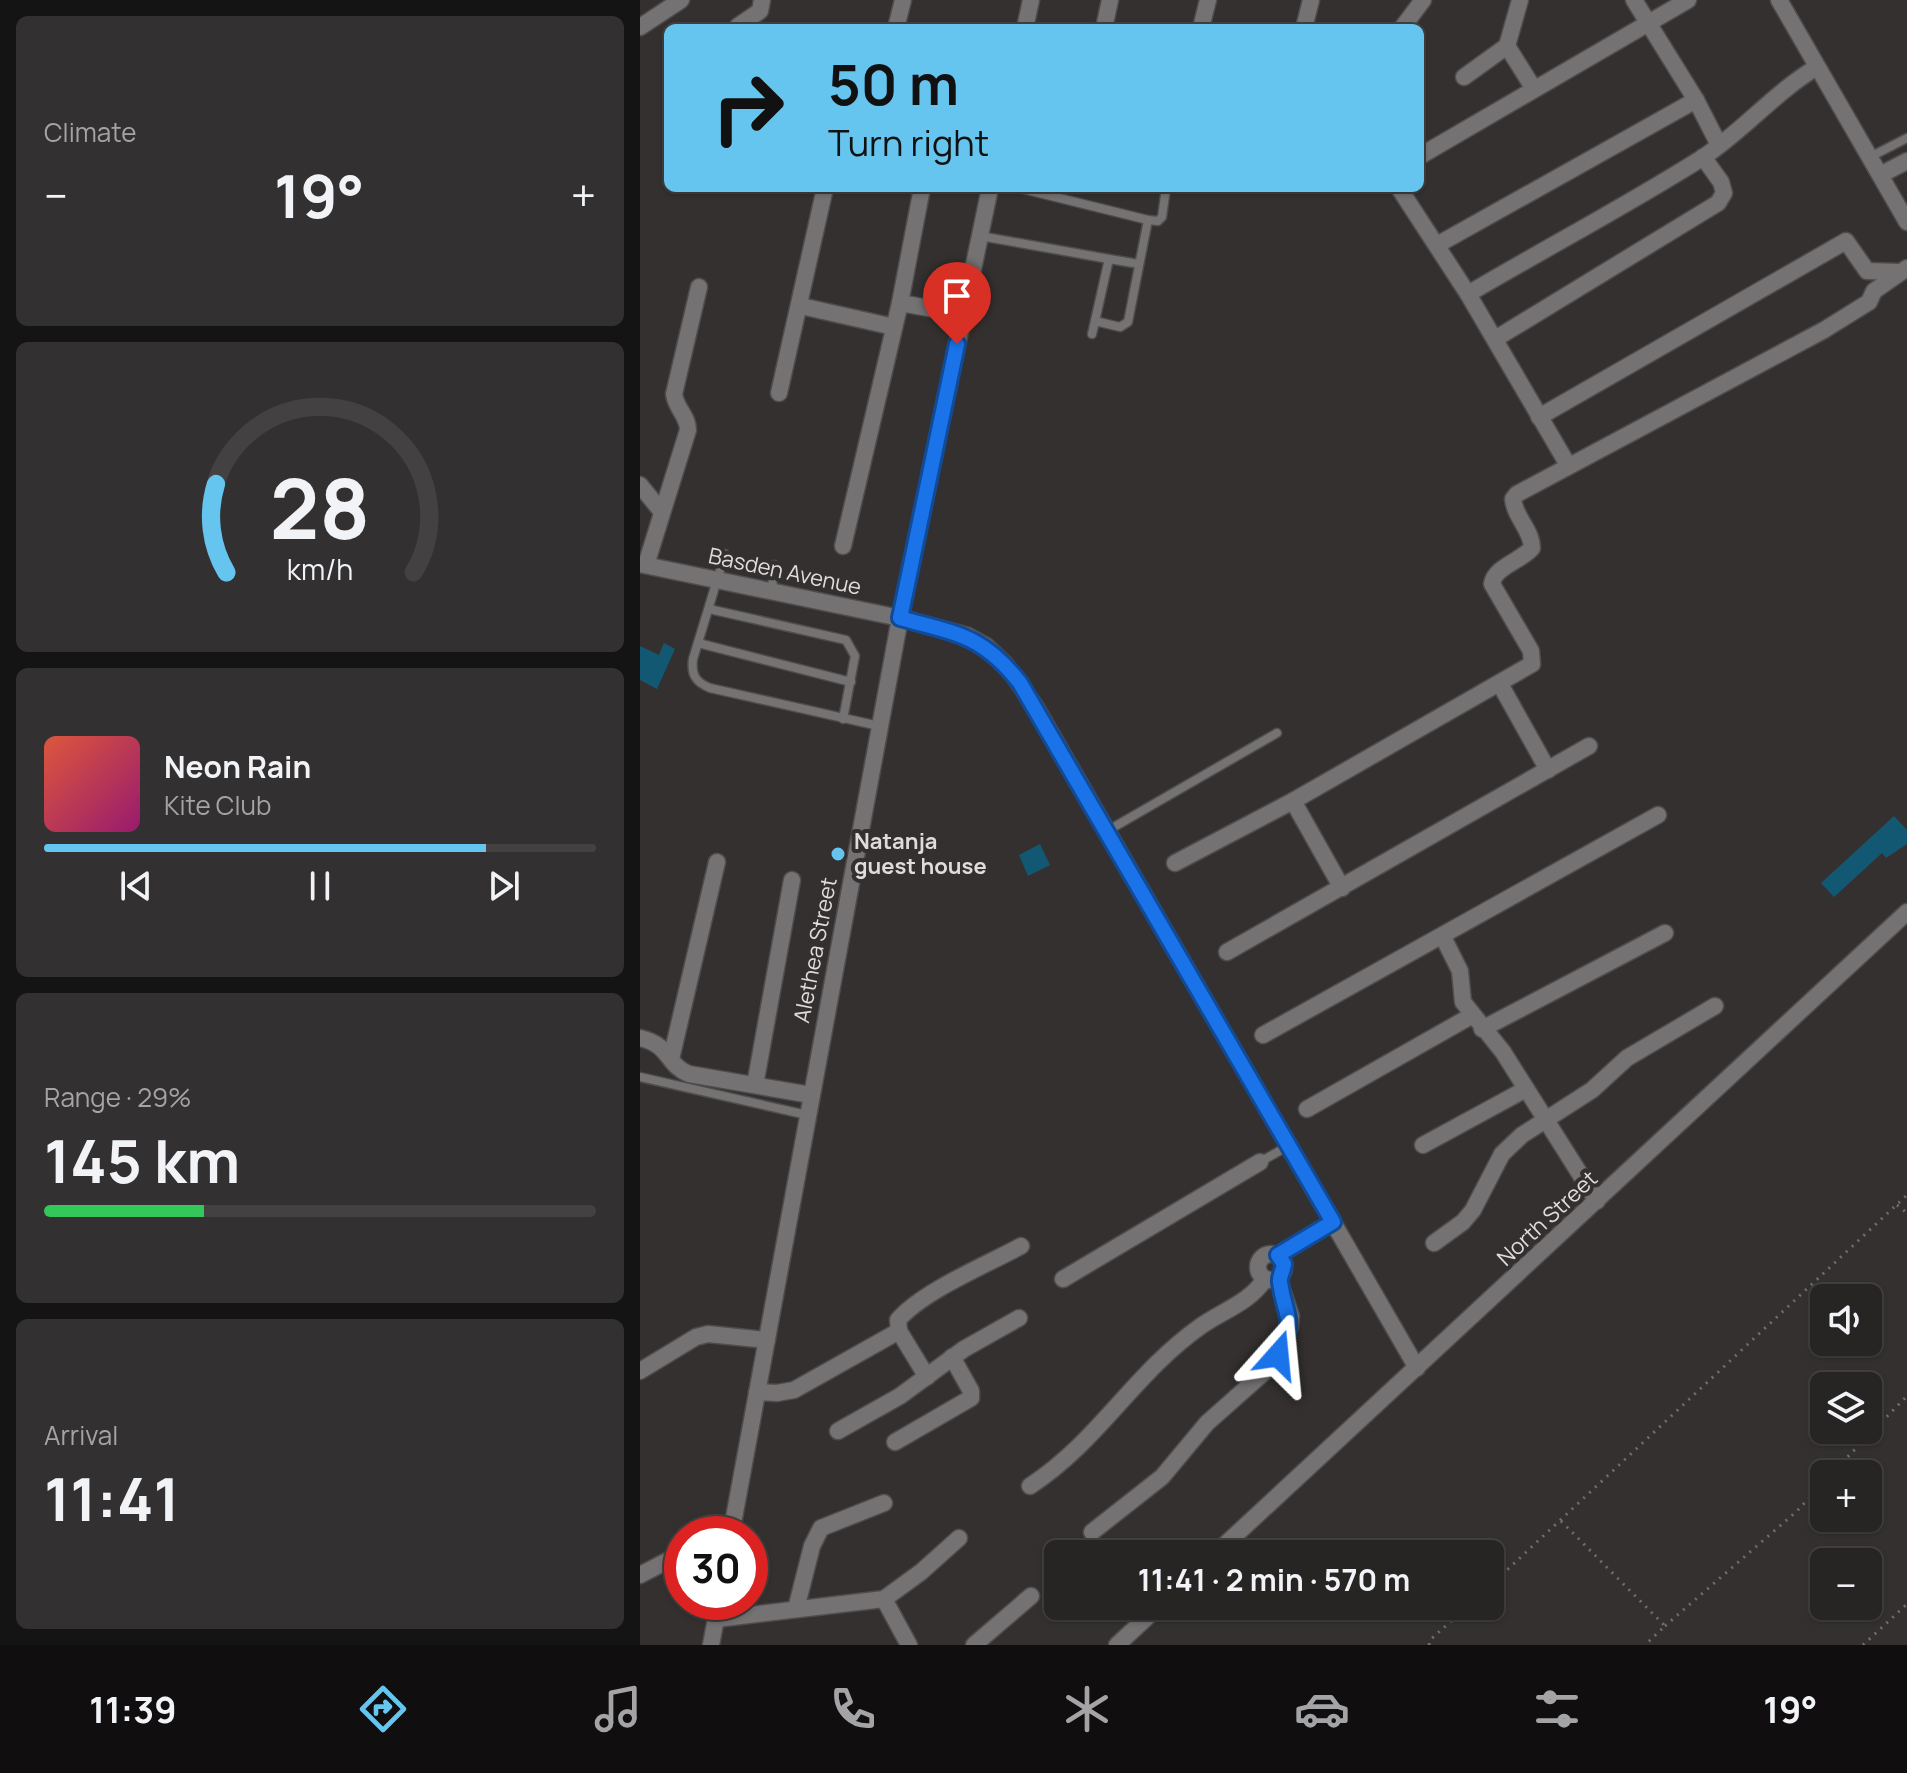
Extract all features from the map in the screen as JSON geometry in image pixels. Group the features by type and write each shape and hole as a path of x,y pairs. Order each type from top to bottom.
{"street":[{"path":"640,27 681,0"},
{"path":"741,24 760,11 762,0"},
{"path":"897,24 903,0"},
{"path":"1026,24 1031,0"},
{"path":"1105,24 1110,0"},
{"path":"1202,24 1208,0"},
{"path":"1305,24 1311,0"},
{"path":"1405,24 1423,0"},
{"path":"1464,77 1507,46 1520,0"},
{"path":"1634,0 1696,100 1719,145"},
{"path":"1424,154 1688,0"},
{"path":"1779,0 1907,222"},
{"path":"1507,46 1534,89"},
{"path":"1468,294 1703,157 1773,102 1793,81 1817,67"},
{"path":"1437,245 1696,100"},
{"path":"1495,339 1718,203 1724,193 1721,182 1703,157"},
{"path":"1880,175 1907,161"},
{"path":"779,393 824,192"},
{"path":"843,546 900,303 921,192"},
{"name":"Alethea Street","path":"734,1516 879,726 989,192"},
{"path":"1402,192 1468,294 1568,465"},
{"path":"1539,417 1846,241 1867,271 1903,270"},
{"path":"1175,863 1293,801 1532,664 1533,658 1492,584 1498,571 1523,558 1532,548 1532,539 1515,512 1513,499 1568,465 1824,330 1869,302 1874,291 1903,270"},
{"path":"643,564 688,430 686,417 675,403 674,394 699,287"},
{"path":"900,303 963,314"},
{"path":"801,306 894,327"},
{"path":"640,485 662,512"},
{"name":"Basden Avenue","path":"643,564 900,618 968,636 986,646 1005,664 1035,706 1417,1368"},
{"path":"1500,684 1548,770"},
{"path":"1227,952 1589,746"},
{"path":"1293,801 1342,888"},
{"path":"1263,1035 1658,815"},
{"path":"671,1059 717,862"},
{"path":"755,1085 792,880"},
{"name":"North Street","path":"1230,1540 1907,912"},
{"path":"1307,1109 1477,1022 1665,933"},
{"path":"1443,937 1460,971 1463,1002 1503,1052 1597,1201"},
{"path":"1434,1243 1463,1222 1473,1210 1502,1154 1522,1135 1592,1090 1627,1058 1715,1006"},
{"path":"640,1038 654,1041 689,1074 811,1095"},
{"path":"1423,1145 1526,1089"},
{"path":"1063,1279 1260,1162"},
{"path":"1030,1486 1080,1448 1169,1349 1207,1322 1245,1301 1276,1269 1336,1227"},
{"path":"927,1377 899,1331 898,1320 910,1308 1021,1246"},
{"path":"1092,1532 1162,1477 1207,1423 1269,1368 1290,1326 1291,1316 1276,1269"},
{"path":"838,1431 869,1416 952,1357 1019,1318"},
{"path":"757,1392 794,1390 899,1331"},
{"path":"640,1371 696,1337 708,1334 767,1340"},
{"path":"895,1442 971,1398 971,1391 952,1357"},
{"path":"796,1609 812,1546 821,1528 884,1503"},
{"path":"768,1612 884,1599 959,1538"},
{"path":"640,1575 664,1563"},
{"path":"974,1645 1012,1609 1031,1596"},
{"path":"884,1599 909,1645"},
{"path":"711,1645 716,1620"},
{"path":"1117,1645 1144,1620"}],"lane":[{"path":"1870,157 1907,138"},
{"path":"1036,192 1158,221 1162,217 1165,192"},
{"path":"1095,321 1120,327 1128,322 1148,220"},
{"path":"980,236 1139,264"},
{"path":"1092,334 1109,259"},
{"path":"725,554 692,670 702,685 879,726"},
{"path":"772,591 774,565"},
{"path":"709,609 846,640 855,656 843,719"},
{"path":"698,643 851,682"},
{"path":"1107,831 1277,733"},
{"path":"640,1077 807,1115"},
{"path":"1260,1162 1289,1145"}],"path":[{"path":"1504,1573 1907,1195"},
{"path":"1897,1205 1907,1213"},
{"path":"1845,1460 1907,1396"},
{"path":"1645,1645 1810,1497"},
{"path":"1561,1521 1665,1626"},
{"path":"1863,1645 1907,1604"},
{"path":"1429,1645 1430,1640 1452,1620"}],"building":[{"path":"664,643 675,649 657,689 640,680 640,646 659,655"},
{"path":"1894,816 1907,830 1907,844 1886,858 1882,853 1834,897 1821,883"},
{"path":"1040,844 1050,865 1028,876 1019,855"}],"place":[{"name":"Natanja guest house","path":"838,854"}],"route":[{"path":"957,344 900,618 968,636 986,646 1020,683 1333,1222 1278,1255 1284,1264 1278,1278 1291,1316 1278,1355"}]}
